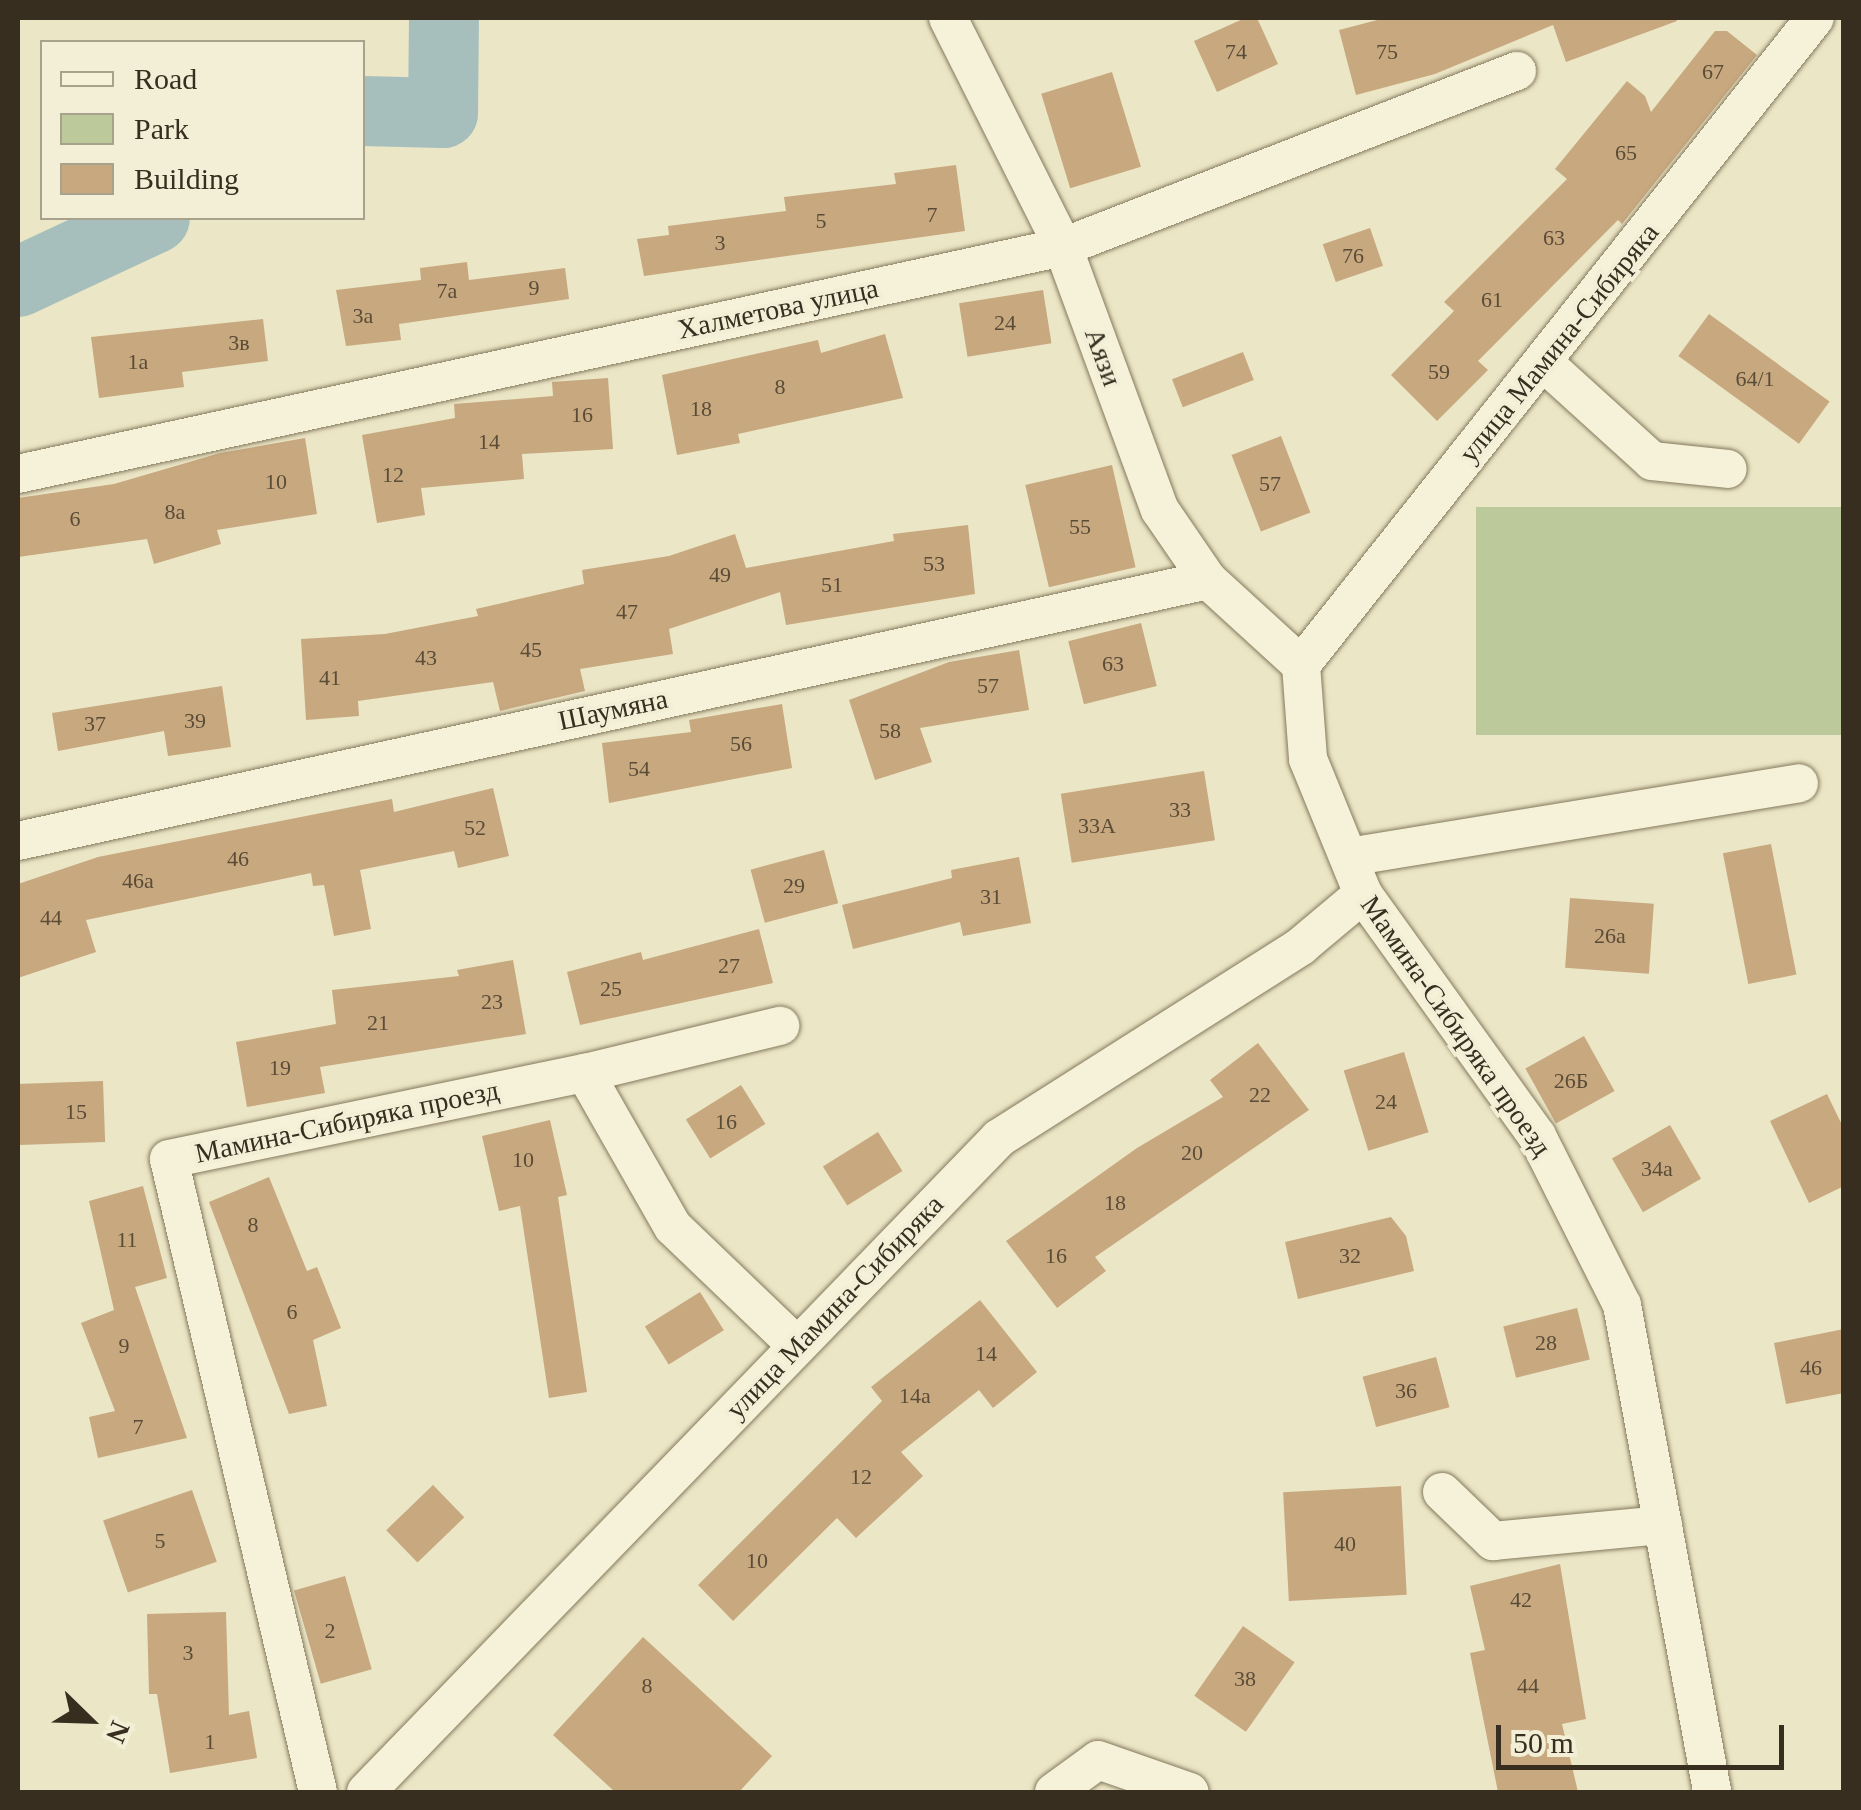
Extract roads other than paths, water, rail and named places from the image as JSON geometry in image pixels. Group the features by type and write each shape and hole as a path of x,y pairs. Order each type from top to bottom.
{"street":[{"name":"Аязи","path":"948,18 1063,247 1160,510 1208,580 1300,665"},
{"name":"улица Мамина-Сибиряка","path":"1300,665 1814,18"},
{"name":"Халметова улица","path":"18,474 1063,247 1517,71"},
{"path":"1544,362 1652,461 1728,469"},
{"name":"Шаумяна","path":"18,840 1208,580"},
{"name":"Мамина-Сибиряка проезд","path":"1300,665 1308,760 1363,894 1537,1136 1622,1304 1712,1792"},
{"path":"1348,857 1799,783"},
{"name":"улица Мамина-Сибиряка","path":"366,1792 999,1138 1301,946 1363,894"},
{"path":"780,1026 585,1073 673,1226 797,1346"},
{"name":"Мамина-Сибиряка проезд","path":"318,1792 168,1159 585,1073"},
{"path":"1442,1492 1494,1542 1664,1525"},
{"path":"1054,1792 1098,1760 1190,1792"}],"waterway":[{"path":"365,111 443,113 444,18"},
{"path":"18,282 151,220"}]}
